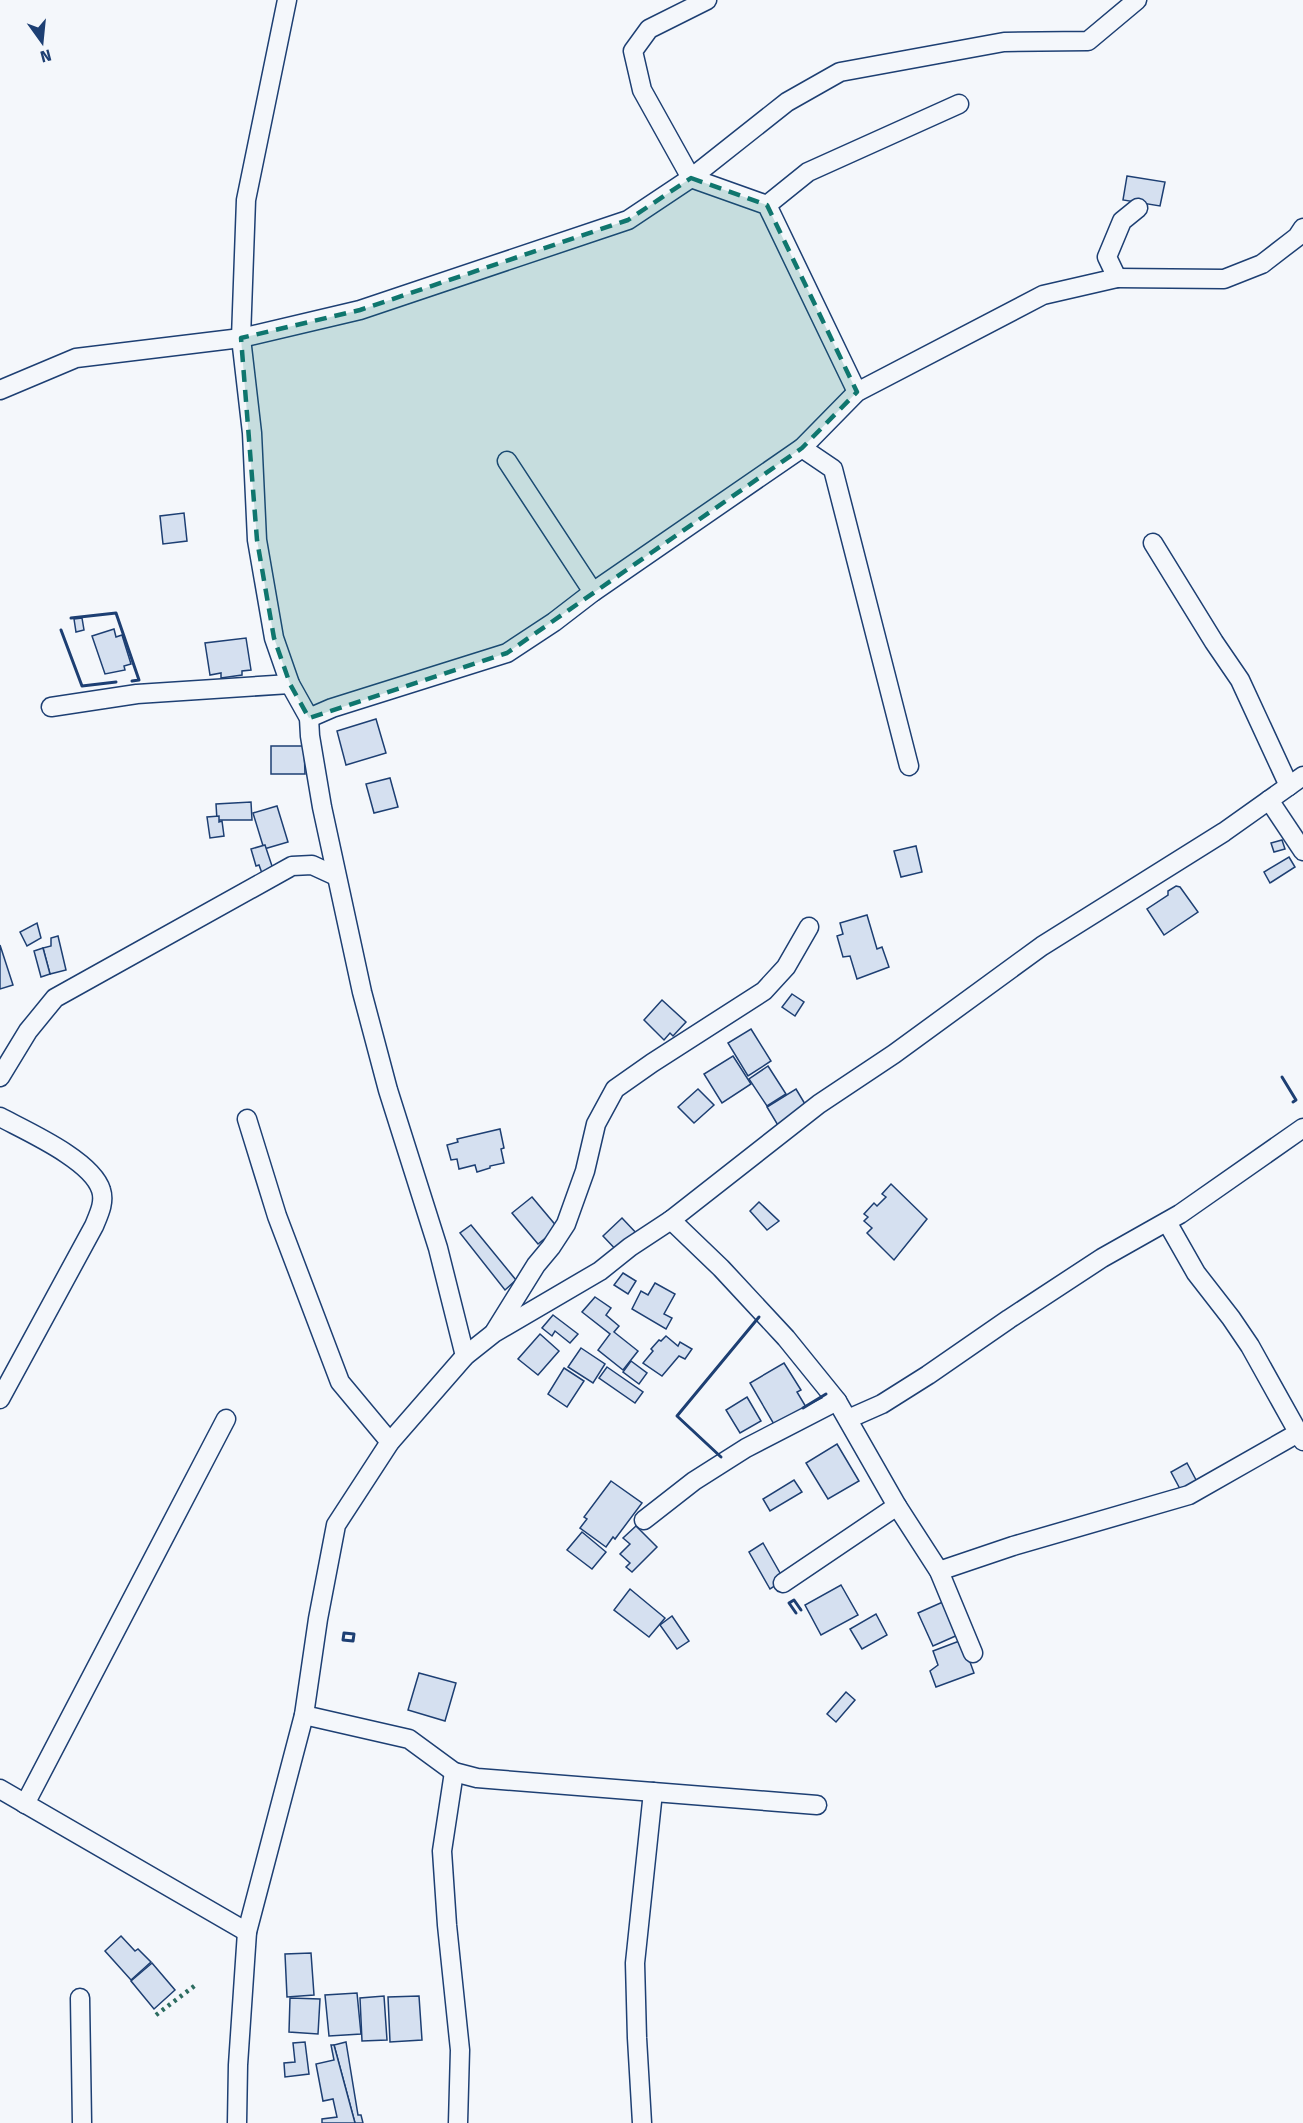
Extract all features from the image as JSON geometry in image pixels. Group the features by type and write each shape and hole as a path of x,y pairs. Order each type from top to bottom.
{"street":[{"path":"287,0 246,200 241,338 252,434 257,540 274,638 290,684 309,718 309,736 336,876 362,992 388,1090 438,1248 465,1356"},
{"path":"707,0 649,29 633,51 642,90 691,178 767,205 857,392"},
{"path":"0,390 76,358 241,338 360,310 628,220 691,178 787,102 840,72 1004,42 1088,41 1137,0"},
{"path":"767,205 808,172 959,104"},
{"path":"1117,278 1107,258 1122,221 1138,208"},
{"path":"309,718 332,708 507,653 802,448 857,392 1043,295 1117,278 1224,279 1262,264 1297,237 1303,228"},
{"path":"802,448 833,469 909,766"},
{"path":"507,461 592,592"},
{"path":"237,2123 239,2043 247,1932 304,1715 318,1619 336,1525 390,1442 465,1356 494,1333 600,1271 671,1220 819,1104 894,1054 1042,946 1224,832 1296,781 1240,680 1153,543"},
{"path":"51,707 137,694 290,684"},
{"path":"1269,801 1303,850"},
{"path":"0,1077 28,1031 55,998 292,866 312,865 336,876"},
{"path":"494,1333 536,1265 566,1224 585,1171 596,1124 615,1089 764,991 786,968 809,927"},
{"path":"0,1117 65,1153 91,1174 101,1190 102,1207 94,1226 0,1399"},
{"path":"247,1119 277,1216 340,1382 390,1442"},
{"path":"848,1419 891,1398 1102,1258 1167,1222 1303,1128"},
{"path":"671,1220 721,1268 786,1338 837,1401 897,1506 939,1571 973,1653"},
{"path":"939,1571 1013,1546 1189,1495 1301,1437 1250,1346 1196,1273 1167,1222"},
{"path":"644,1520 694,1481 746,1448 837,1401"},
{"path":"25,1804 226,1419"},
{"path":"783,1583 897,1506"},
{"path":"304,1715 409,1739 454,1772 477,1778 817,1805"},
{"path":"454,1772 442,1851 460,2050 458,2123"},
{"path":"0,1789 247,1932"},
{"path":"642,2123 635,1963 653,1792"},
{"path":"80,1998 82,2123"}],"highlighted area":[{"path":"691,178 767,205 857,392 802,448 507,653 309,718 290,684 274,638 257,540 241,338 360,310 628,220"}],"building":[{"path":"1127,176 1165,182 1160,206 1123,200"},
{"path":"184,513 187,541 163,544 160,516"},
{"path":"82,618 84,630 76,632 74,619"},
{"path":"114,629 116,637 122,635 131,664 124,666 125,670 105,674 92,636"},
{"path":"246,638 251,670 242,671 242,675 221,678 221,673 210,675 205,643"},
{"path":"376,719 386,753 346,765 337,731"},
{"path":"271,746 304,746 305,774 271,774"},
{"path":"390,778 398,807 374,813 366,784"},
{"path":"251,802 252,820 217,820 216,804"},
{"path":"277,806 288,842 264,849 253,813"},
{"path":"219,816 224,836 210,838 207,817"},
{"path":"1282,840 1285,849 1274,852 1271,843"},
{"path":"265,845 274,872 263,876 259,865 256,866 251,849"},
{"path":"916,846 922,872 901,877 894,851"},
{"path":"1289,857 1295,867 1270,883 1264,872"},
{"path":"1176,886 1180,887 1198,912 1164,935 1147,909 1168,895 1168,891"},
{"path":"867,915 877,949 882,947 889,967 857,979 850,956 843,957 837,936 843,934 840,923"},
{"path":"37,923 41,938 27,946 20,932"},
{"path":"58,936 66,970 50,974 43,948 51,946 51,938"},
{"path":"0,945 13,985 0,989"},
{"path":"43,948 50,974 41,977 34,951"},
{"path":"792,994 804,1002 795,1016 782,1007"},
{"path":"662,1000 686,1022 673,1036 670,1033 664,1040 644,1020"},
{"path":"751,1029 771,1061 748,1076 728,1043"},
{"path":"733,1056 751,1084 722,1103 704,1074"},
{"path":"768,1066 786,1094 767,1106 749,1079"},
{"path":"698,1089 714,1105 694,1123 678,1107"},
{"path":"796,1089 811,1114 782,1132 767,1107"},
{"path":"500,1129 504,1163 477,1172 475,1165 459,1169 457,1159 451,1160 447,1145 458,1142 457,1139"},
{"path":"891,1184 927,1219 894,1260 867,1233 872,1228 864,1221 868,1217 864,1214 874,1203 877,1206 886,1197 882,1194"},
{"path":"532,1197 558,1228 538,1244 512,1213"},
{"path":"759,1202 779,1221 767,1230 750,1211"},
{"path":"622,1218 639,1236 620,1254 603,1236"},
{"path":"471,1225 516,1280 505,1290 460,1233"},
{"path":"623,1273 636,1281 628,1294 614,1285"},
{"path":"655,1283 675,1294 664,1314 672,1318 666,1329 632,1309 641,1291 648,1295"},
{"path":"595,1297 611,1308 606,1315 619,1326 614,1332 638,1351 623,1370 598,1350 610,1334 582,1312"},
{"path":"553,1315 578,1334 570,1343 555,1331 552,1336 542,1328"},
{"path":"540,1334 559,1351 538,1375 518,1359"},
{"path":"666,1336 678,1346 680,1342 692,1349 685,1359 679,1356 662,1376 643,1363 653,1351 651,1349"},
{"path":"581,1348 605,1364 593,1383 568,1367"},
{"path":"631,1361 647,1373 639,1384 623,1372"},
{"path":"784,1363 801,1390 797,1392 806,1407 775,1426 750,1383"},
{"path":"607,1367 643,1392 635,1403 599,1378"},
{"path":"564,1368 584,1381 567,1407 548,1394"},
{"path":"747,1397 761,1421 740,1433 726,1410"},
{"path":"837,1444 859,1481 828,1499 806,1463"},
{"path":"1187,1463 1203,1493 1187,1502 1171,1472"},
{"path":"794,1480 802,1492 770,1511 763,1499"},
{"path":"611,1481 642,1503 615,1539 613,1537 606,1547 580,1528 587,1519 584,1517"},
{"path":"636,1526 657,1547 632,1572 626,1567 630,1563 620,1554 630,1544 623,1538"},
{"path":"582,1532 606,1552 592,1569 567,1550"},
{"path":"763,1543 784,1580 770,1589 749,1552"},
{"path":"841,1585 858,1615 821,1635 805,1605"},
{"path":"630,1589 665,1618 649,1637 614,1610"},
{"path":"945,1601 960,1634 933,1646 918,1613"},
{"path":"876,1614 887,1635 862,1649 850,1629"},
{"path":"672,1616 689,1641 677,1649 660,1625"},
{"path":"962,1640 974,1673 936,1687 930,1671 938,1665 933,1651"},
{"path":"419,1673 456,1683 445,1721 408,1710"},
{"path":"846,1692 855,1700 836,1722 827,1714"},
{"path":"121,1936 135,1951 138,1949 151,1962 131,1980 105,1951"},
{"path":"311,1953 314,1995 287,1997 285,1954"},
{"path":"152,1963 175,1990 154,2009 131,1981"},
{"path":"357,1993 361,2034 329,2036 325,1995"},
{"path":"384,1996 387,2040 362,2041 360,1998"},
{"path":"419,1996 422,2040 390,2042 388,1997"},
{"path":"290,1998 320,1999 318,2034 289,2032"},
{"path":"305,2042 309,2074 285,2077 284,2063 295,2062 293,2043"},
{"path":"346,2042 358,2115 361,2115 363,2123 355,2123 334,2045"},
{"path":"331,2045 334,2045 355,2123 322,2123 322,2119 337,2117 333,2099 323,2101 316,2064 334,2060"}],"hedge":[{"path":"156,2015 197,1984"}],"wall":[{"path":"71,618 116,613 139,680 132,681"},
{"path":"61,630 82,686 116,682"},
{"path":"1282,1077 1296,1100 1293,1102"},
{"path":"721,1457 677,1416 759,1317"},
{"path":"803,1408 826,1394"},
{"path":"796,1613 789,1603 794,1600 801,1610"},
{"path":"344,1633 354,1634 353,1641 343,1640 344,1633"}]}
